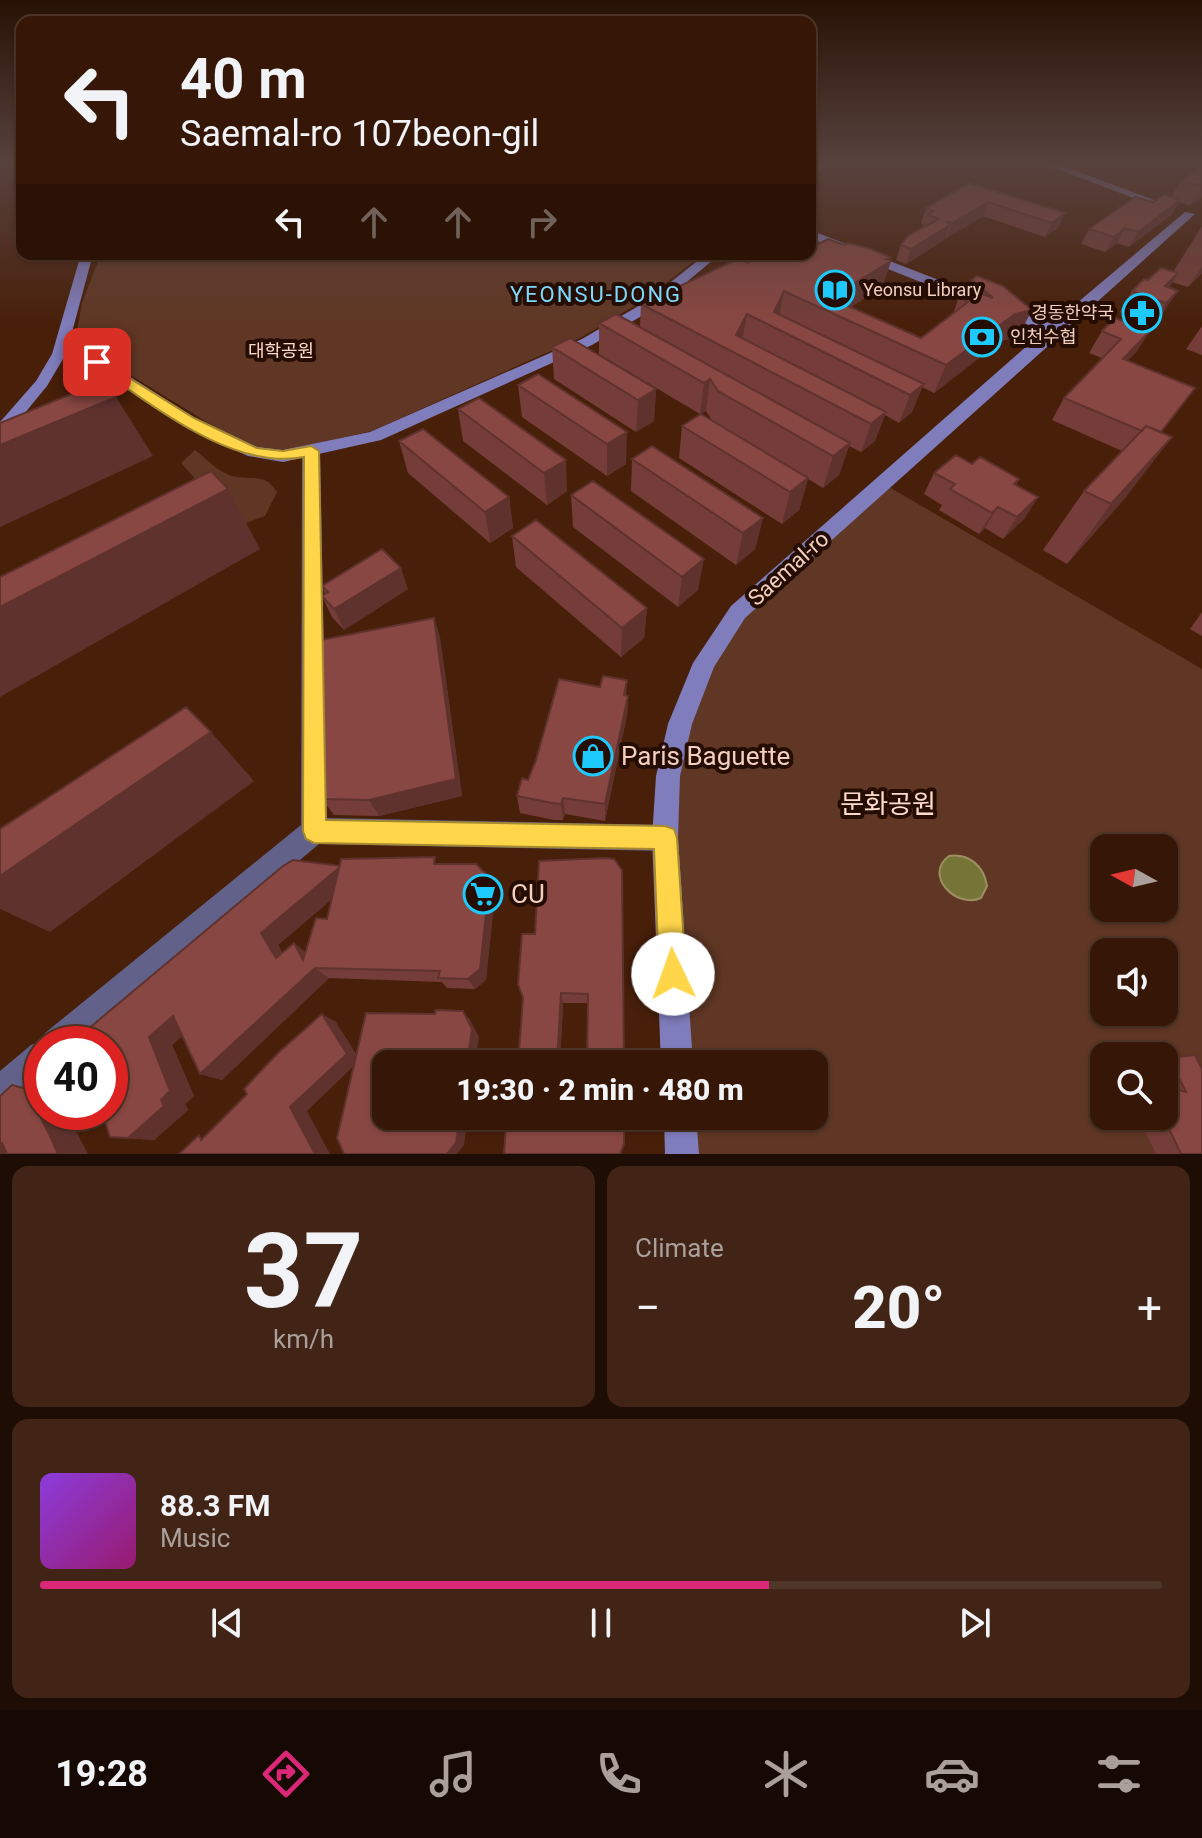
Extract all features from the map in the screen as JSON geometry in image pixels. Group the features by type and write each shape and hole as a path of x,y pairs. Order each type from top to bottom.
{"street":[{"name":"Saemal-ro","path":"676,1050 665,838 668,776 680,724 704,663 738,612 1054,330 1194,218"},
{"path":"816,236 1054,330"},
{"path":"0,432 42,383 59,354 85,260"},
{"path":"59,354 97,362 189,422 254,452 283,456 375,436 587,342 652,304 707,260"},
{"path":"311,451 314,831"},
{"path":"78,1026 314,831 665,838"},
{"path":"0,1092 24,1071"},
{"path":"681,1130 682,1154"}],"green space":[{"name":"대학공원","path":"99,260 695,260 644,300 582,337 372,431 286,450 258,447 220,430 101,357 73,352 82,303"},
{"path":"195,450 227,474 262,479 272,486 277,492 265,516 238,526 181,463"},
{"name":"문화공원","path":"882,483 1202,669 1202,1154 682,1154 681,1130 828,1130 828,1050 676,1050 665,838 680,724 738,612"}],"shaded area":[{"path":"949,856 969,859 983,872 987,886 981,898 962,899 946,888 940,872"}],"building":[{"path":"936,218 961,218 948,222 950,225 911,249 901,245 909,235 939,219"},
{"path":"1036,218 1059,218 1052,223"},
{"path":"1105,218 1157,218 1138,232 1125,228 1114,237 1089,229"},
{"path":"828,239 868,248 890,257 886,259 891,261 830,298 921,338 968,302 959,297 969,289 993,298 972,280 977,276 1003,286 1032,310 1015,314 946,365 784,291 774,312 924,384 910,395 747,314 736,335 886,412 871,424 641,304 736,260 748,263 754,260 816,260 816,245"},
{"path":"1161,268 1178,273 1165,286 1178,291 1166,303 1132,291 1144,279 1148,280"},
{"path":"616,314 850,443 833,456 718,391 710,379 704,383 599,323"},
{"path":"1115,318 1150,331 1123,359 1195,388 1161,432 1146,426 1142,431 1064,398 1121,339 1102,331"},
{"path":"570,338 656,389 638,400 552,347"},
{"path":"538,374 627,432 607,444 518,385"},
{"path":"101,382 116,397 0,445 0,423"},
{"path":"479,398 566,460 544,473 458,409"},
{"path":"701,414 808,478 790,492 682,426"},
{"path":"1146,426 1172,437 1111,504 1084,491"},
{"path":"423,429 509,497 485,512 399,441"},
{"path":"652,446 763,518 743,533 632,459"},
{"path":"956,455 972,464 980,457 1019,479 1014,484 1038,497 1017,517 998,507 992,513 950,489 955,484 934,473"},
{"path":"211,471 228,489 0,607 0,577"},
{"path":"593,481 704,559 682,577 571,495"},
{"path":"536,520 647,608 622,628 512,536"},
{"path":"382,549 401,568 334,609 322,596 328,592 322,586"},
{"path":"434,618 456,779 369,800 322,799 321,640"},
{"path":"603,676 627,680 624,695 628,696 605,804 563,798 561,804 517,796 522,778 528,780 536,760 559,679 600,687"},
{"path":"186,707 211,732 0,876 0,829"},
{"path":"435,857 434,864 476,864 490,878 480,969 468,979 438,978 440,971 315,968 200,1074 173,1016 149,1037 170,1091 161,1100 164,1106 128,1138 110,1137 108,1130 128,1130 128,1026 92,1026 283,866 293,860 340,866 341,859","holes":["339,868 327,919 316,918 303,960 294,943 276,958 261,933"]},
{"path":"605,858 614,859 622,870 624,1050 587,1050 588,994 561,993 558,1050 519,1050 523,998 518,984 522,934 535,934 539,861"},
{"path":"436,1010 463,1011 472,1029 469,1050 372,1050 372,1130 458,1130 456,1143 447,1154 344,1154 337,1138 366,1013 435,1014"},
{"path":"322,1014 347,1054 290,1107 315,1154 179,1154 199,1135 201,1140 247,1094 244,1089 278,1053"},
{"path":"1195,1055 1202,1069 1202,1154 1181,1154 1170,1130 1178,1130 1178,1089 1186,1092 1178,1076 1178,1057"},
{"path":"12,1085 24,1088 24,1130 47,1130 58,1154 7,1154 2,1143 0,1145 0,1096"},
{"path":"506,1130 624,1130 620,1154 504,1152"}],"place":[{"name":"Yeonsu Library","path":"835,290"},
{"name":"경동한약국","path":"1142,313"},
{"name":"인천수협","path":"982,337"},
{"name":"Paris Baguette","path":"593,756"},
{"name":"CU","path":"483,894"}],"district":[{"name":"YEONSU-DONG","path":"596,294"}],"route":[{"path":"97,362 189,422 254,452 283,456 311,451 314,831 665,838 673,974"}]}
